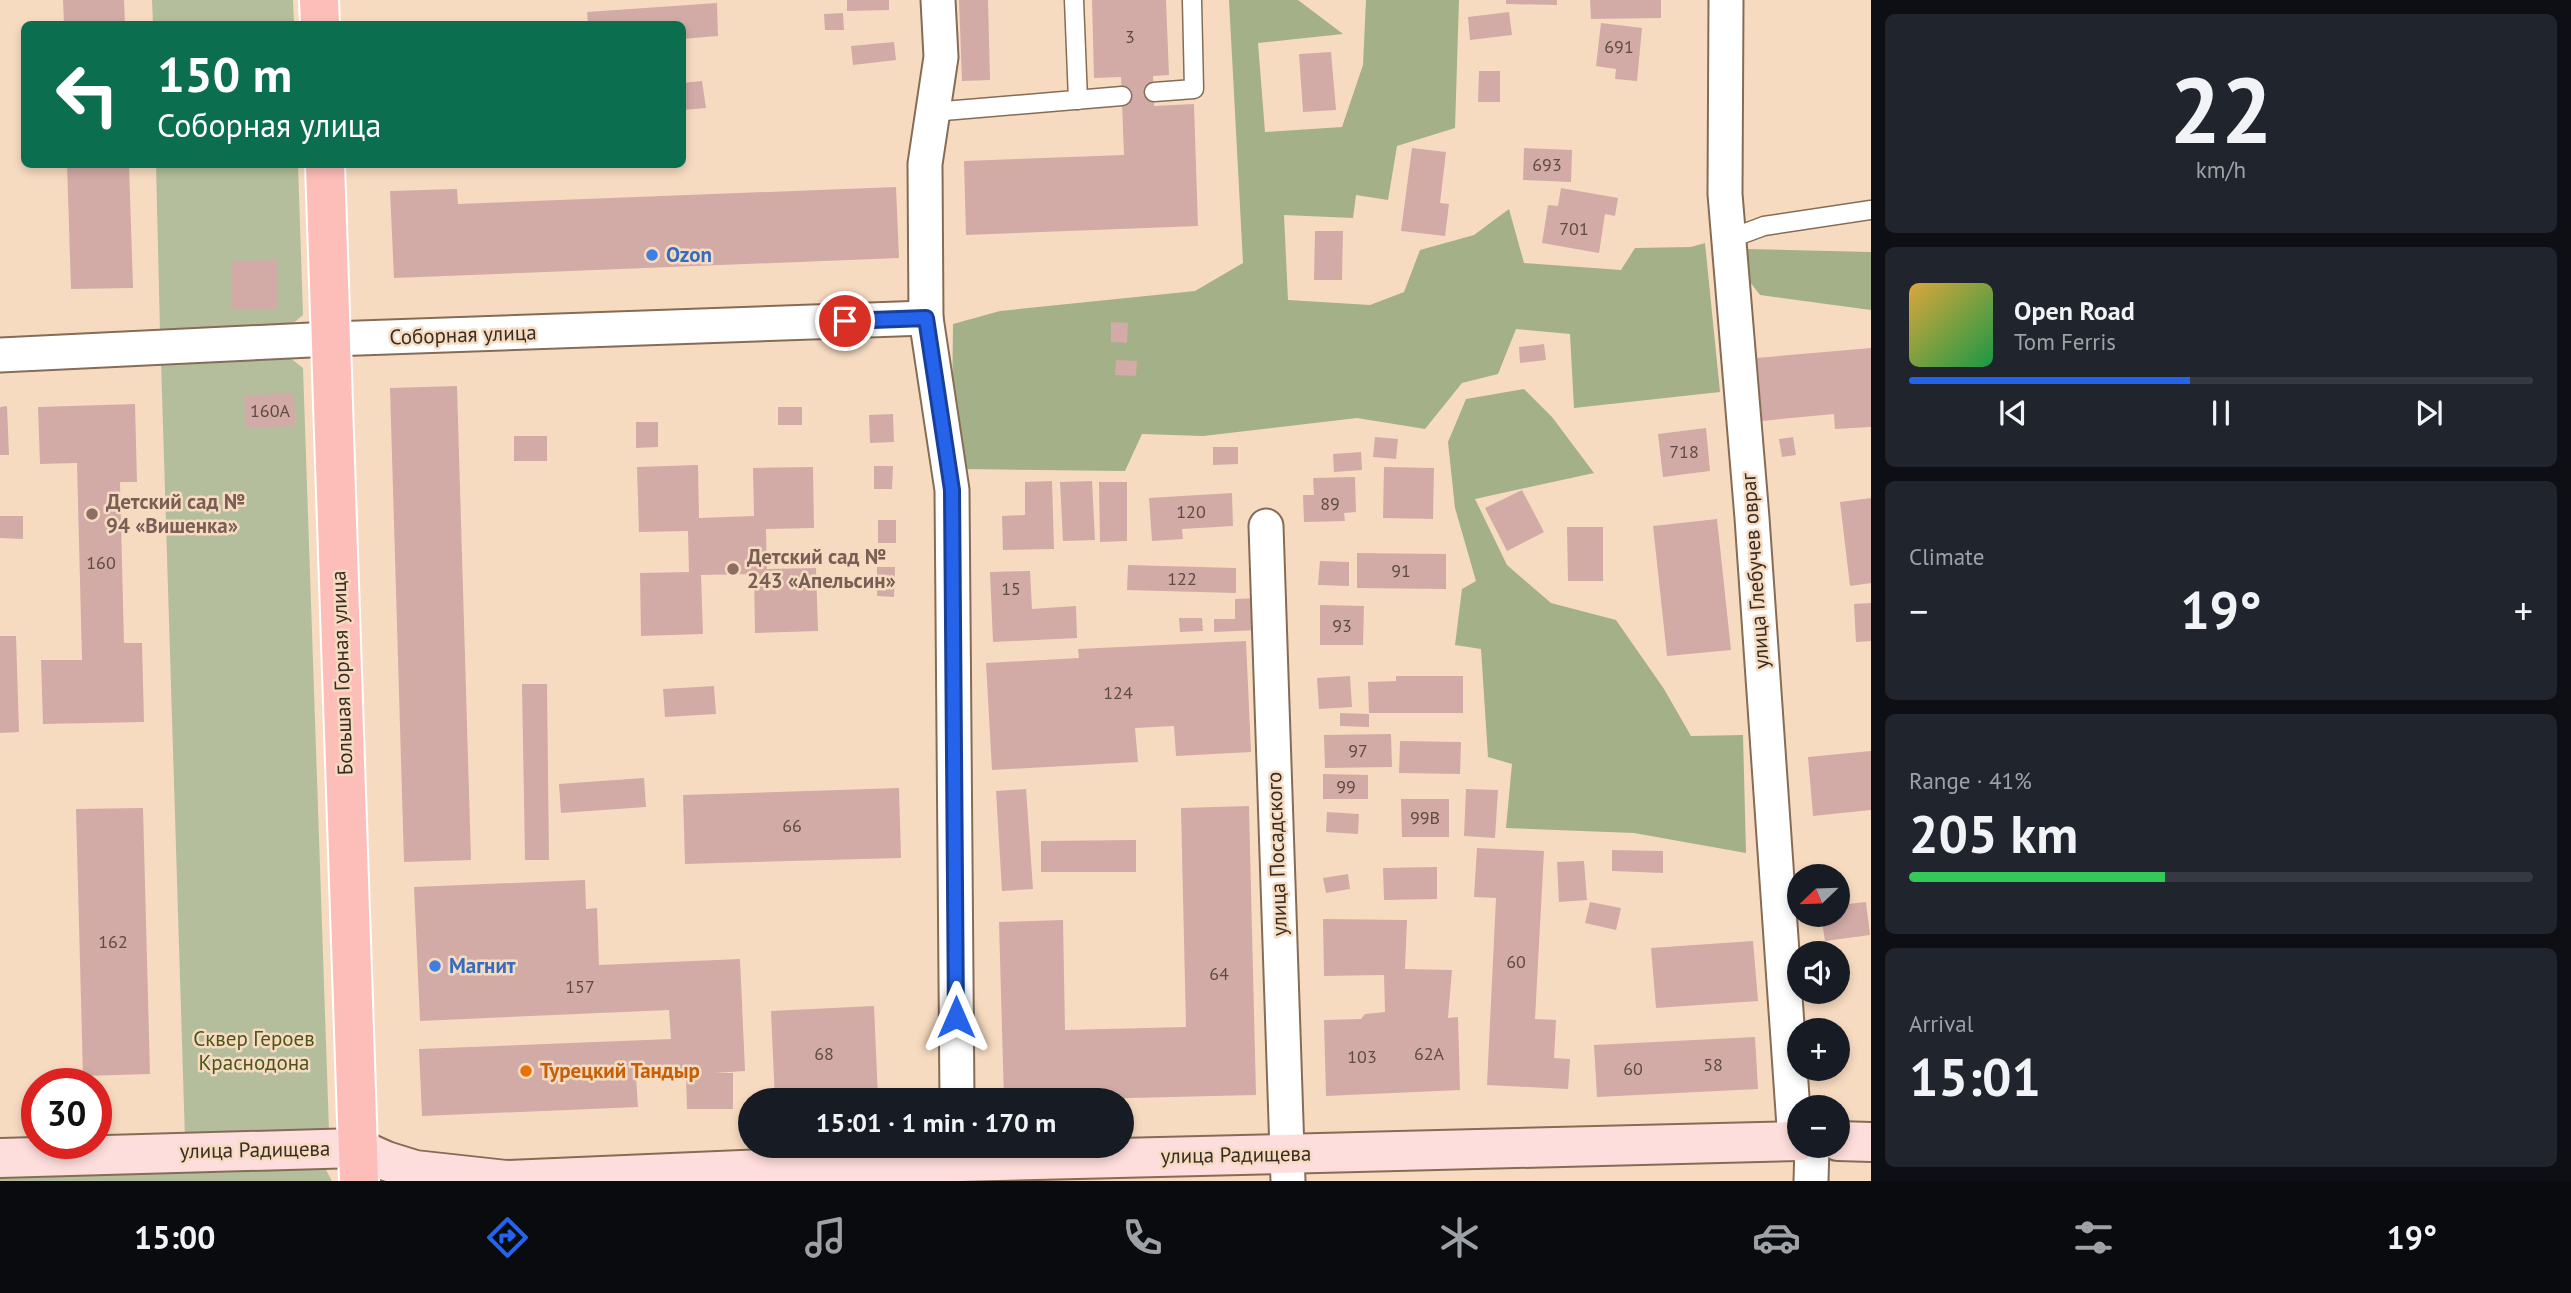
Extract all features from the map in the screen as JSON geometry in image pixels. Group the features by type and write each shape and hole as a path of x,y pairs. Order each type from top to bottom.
{"main road":[{"path":"319,0 320,21"},
{"name":"Большая Горная улица","path":"325,168 358,1164"}],"street":[{"path":"938,0 941,57 925,164 926,318 952,490 957,1088"},
{"name":"улица Глебучев овраг","path":"1726,0 1725,194 1798,1095"},
{"name":"Соборная улица","path":"0,355 926,318"},
{"name":"улица Посадского","path":"1266,526 1287,1168"},
{"path":"1850,1141 1871,1142"},
{"name":"улица Радищева","path":"1051,1158 1287,1168 1787,1144"},
{"name":"улица Радищева","path":"0,1158 358,1164 386,1161 415,1170 505,1181 890,1158"},
{"name":"улица Глебучев овраг","path":"1806,1158 1811,1181"}],"lane":[{"path":"1074,0 1078,100"},
{"path":"1154,92 1194,89 1192,0"},
{"path":"932,111 1122,96"},
{"path":"1729,239 1764,226 1871,209"}],"green space":[{"path":"152,0 293,0 294,21 153,21"},
{"path":"1229,0 1298,0 1343,34 1258,43 1265,132 1342,127 1363,65 1366,0 1459,0 1455,128 1397,146 1388,200 1356,195 1353,218 1284,215 1288,300 1370,305 1404,292 1420,250 1474,235 1509,209 1524,263 1621,270 1635,248 1691,247 1705,243 1720,392 1574,408 1570,334 1516,329 1498,374 1462,383 1425,429 1357,418 1203,436 1142,434 1125,471 963,469 952,413 953,324 1000,311 1195,291 1243,263"},
{"path":"156,168 298,168 303,315 290,326 160,331"},
{"path":"1748,249 1871,252 1871,310 1760,295 1747,278"},
{"name":"Сквер Героев Краснодона","path":"289,357 303,368 329,1131 185,1140 161,361"},
{"path":"1524,389 1552,417 1594,473 1475,499 1507,565 1551,603 1616,620 1664,689 1691,736 1743,735 1746,853 1634,833 1506,828 1512,764 1488,757 1481,649 1455,645 1462,589 1476,581 1455,508 1448,442 1466,399"},
{"path":"325,1168 332,1181 0,1181 0,1174"}],"building":[{"path":"63,0 124,0 125,21 64,21"},
{"path":"847,0 889,0 889,10 847,11"},
{"path":"959,0 988,0 990,80 962,81"},
{"path":"1092,0 1166,0 1169,75 1153,76 1154,106 1194,104 1198,226 966,235 964,161 1124,155 1121,77 1094,78"},
{"path":"1506,0 1557,0 1557,5 1506,4"},
{"path":"1590,0 1661,0 1661,18 1591,19"},
{"path":"717,3 718,36 686,39 686,21 588,21 587,12"},
{"path":"1509,12 1512,35 1470,40 1468,17"},
{"path":"843,13 844,30 825,30 824,14"},
{"path":"1601,23 1642,28 1637,81 1615,79 1616,69 1596,66"},
{"path":"894,42 896,60 853,65 851,46"},
{"path":"1331,52 1336,110 1303,112 1299,54"},
{"path":"1479,71 1500,71 1500,102 1478,102"},
{"path":"702,81 706,108 686,110 686,83"},
{"path":"1412,148 1446,152 1440,203 1449,204 1445,236 1401,231"},
{"path":"1524,148 1572,150 1571,182 1523,180"},
{"path":"67,168 129,168 133,288 71,289"},
{"path":"896,187 899,258 394,278 390,191 457,189 458,204"},
{"path":"1561,188 1618,198 1615,216 1605,214 1599,253 1542,243 1548,205 1558,206"},
{"path":"1315,231 1343,231 1342,280 1314,280"},
{"path":"277,260 278,309 231,309 231,261"},
{"path":"1111,322 1128,323 1127,343 1111,342"},
{"path":"1544,344 1546,360 1520,363 1519,347"},
{"path":"1871,348 1871,427 1835,429 1834,414 1761,421 1756,358"},
{"path":"1116,360 1137,361 1136,376 1115,375"},
{"path":"457,386 471,860 404,862 390,388"},
{"path":"294,393 295,426 246,428 244,396"},
{"path":"135,404 137,482 120,482 124,643 142,643 144,722 43,724 41,660 82,660 77,463 40,464 38,407"},
{"path":"7,406 9,455 0,455 0,407"},
{"path":"778,407 802,407 802,425 778,425"},
{"path":"893,414 894,442 870,443 869,415"},
{"path":"636,422 658,422 658,447 636,448"},
{"path":"1706,428 1710,471 1663,477 1658,434"},
{"path":"514,436 547,436 547,461 514,461"},
{"path":"1375,437 1398,439 1396,459 1373,457"},
{"path":"1793,437 1796,455 1782,457 1779,439"},
{"path":"1213,447 1238,447 1238,464 1213,465"},
{"path":"1361,452 1362,470 1334,472 1333,454"},
{"path":"698,465 699,518 754,516 753,468 813,467 814,528 766,529 767,569 816,568 818,631 755,633 754,574 701,575 703,634 641,636 640,573 689,572 688,531 639,532 637,467"},
{"path":"874,466 893,466 892,489 874,489"},
{"path":"1384,467 1434,468 1433,519 1383,518"},
{"path":"1355,477 1356,512 1344,513 1345,521 1304,522 1303,495 1314,495 1313,478"},
{"path":"1052,481 1054,549 1003,550 1002,516 1025,515 1025,482"},
{"path":"1092,481 1095,540 1063,541 1060,482"},
{"path":"1099,482 1127,482 1127,541 1100,542"},
{"path":"1522,490 1544,532 1507,551 1485,508"},
{"path":"1232,493 1233,526 1182,529 1183,539 1152,541 1149,498"},
{"path":"1871,498 1871,583 1850,586 1840,502"},
{"path":"0,516 23,516 23,539 0,538"},
{"path":"1717,519 1731,650 1667,656 1653,526"},
{"path":"878,520 896,520 896,543 878,543"},
{"path":"1567,527 1603,527 1603,581 1568,581"},
{"path":"1357,553 1446,554 1446,589 1357,588"},
{"path":"1320,561 1349,562 1349,586 1318,585"},
{"path":"1128,565 1236,568 1236,593 1127,590"},
{"path":"877,567 895,567 894,597 877,596"},
{"path":"1030,571 1032,609 1076,606 1077,638 993,642 990,572"},
{"path":"1258,598 1259,630 1214,632 1214,619 1235,619 1235,599"},
{"path":"1871,603 1871,641 1856,642 1854,604"},
{"path":"1320,605 1364,606 1363,645 1320,645"},
{"path":"1179,618 1202,618 1203,631 1180,632"},
{"path":"0,636 16,636 19,732 0,733"},
{"path":"1246,641 1251,752 1176,756 1174,726 1135,728 1138,762 992,770 986,663 1079,658 1078,649"},
{"path":"1350,676 1352,707 1319,709 1317,678"},
{"path":"1396,676 1463,676 1463,713 1369,713 1368,682 1396,681"},
{"path":"522,684 547,684 549,860 525,860"},
{"path":"714,686 716,714 665,717 663,689"},
{"path":"1340,713 1369,714 1369,727 1340,726"},
{"path":"1391,734 1392,767 1325,768 1324,735"},
{"path":"1400,741 1461,742 1460,774 1399,773"},
{"path":"1871,751 1871,810 1813,816 1808,757"},
{"path":"1323,774 1368,775 1368,799 1323,799"},
{"path":"644,778 646,807 561,813 559,784"},
{"path":"899,788 901,858 685,864 683,795"},
{"path":"1026,789 1033,889 1002,891 996,791"},
{"path":"1466,789 1498,790 1495,838 1464,836"},
{"path":"1401,799 1449,799 1449,837 1402,837"},
{"path":"1249,806 1256,1095 1134,1098 1134,1088 1004,1088 999,922 1063,920 1065,1030 1186,1027 1181,808"},
{"path":"143,808 150,1074 112,1075 112,1068 83,1068 76,809"},
{"path":"1327,812 1359,814 1358,834 1326,832"},
{"path":"1136,840 1136,872 1041,872 1041,841"},
{"path":"1477,848 1544,851 1535,1019 1556,1020 1554,1058 1570,1059 1568,1089 1487,1085 1496,898 1474,897"},
{"path":"1612,850 1663,851 1663,873 1612,871"},
{"path":"1584,861 1587,900 1559,902 1557,862"},
{"path":"1437,867 1437,899 1384,900 1383,868"},
{"path":"1348,874 1350,889 1326,893 1323,878"},
{"path":"585,880 586,909 597,908 599,965 740,959 745,1071 714,1073 733,1073 733,1109 687,1109 686,1074 636,1076 638,1107 422,1116 419,1049 671,1039 669,1010 420,1021 414,887"},
{"path":"1590,902 1621,908 1616,930 1585,923"},
{"path":"1866,902 1870,935 1825,941 1823,928 1850,928 1850,904"},
{"path":"1323,919 1407,920 1405,969 1452,970 1448,1018 1458,1017 1460,1090 1326,1096 1324,1020 1361,1019 1365,1014 1385,1012 1384,975 1324,976"},
{"path":"1753,941 1758,1001 1656,1008 1651,948"},
{"path":"874,1006 878,1088 774,1088 771,1011"},
{"path":"1755,1037 1758,1089 1597,1097 1594,1045"}],"place":[{"name":"Ozon","path":"652,255"},
{"name":"Детский сад № 94 «Вишенка»","path":"92,514"},
{"name":"Детский сад № 243 «Апельсин»","path":"733,569"},
{"name":"Магнит","path":"435,966"},
{"name":"Турецкий Тандыр","path":"526,1071"}],"route":[{"path":"845,321 926,318 952,490 956,1017"}]}
